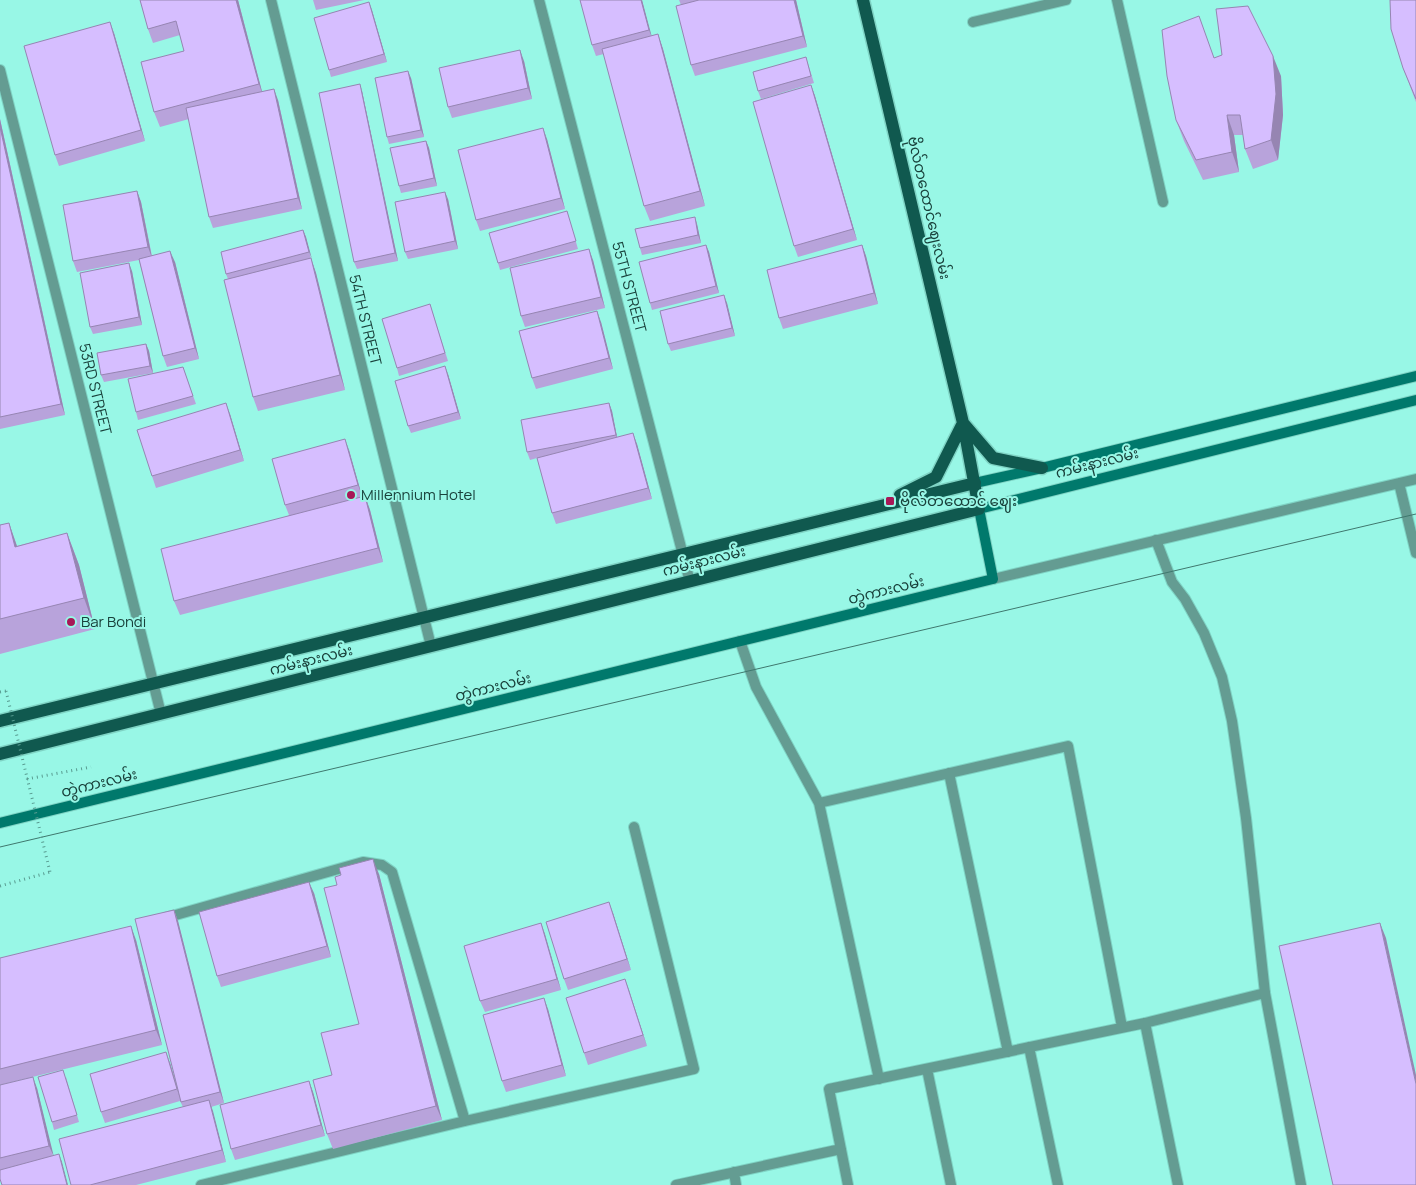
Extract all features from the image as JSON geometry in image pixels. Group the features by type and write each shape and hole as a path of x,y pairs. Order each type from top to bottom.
{"main road":[{"name":"ဗိုလ်တထောင်ဈေးလမ်း","path":"863,0 963,424 975,483"},
{"name":"ကမ်းနားလမ်း","path":"0,722 884,504 1042,468 1416,376"},
{"name":"ကမ်းနားလမ်း","path":"0,754 1416,400"},
{"path":"884,504 936,477 963,424 993,458 1042,468"},
{"path":"975,483 993,579"},
{"name":"တွဲကားလမ်း","path":"0,823 993,579"}],"street":[{"name":"54TH STREET","path":"271,0 423,617 432,646"},
{"name":"55TH STREET","path":"539,0 690,582"},
{"path":"973,22 1066,0"},
{"path":"1117,0 1163,202"},
{"name":"53RD STREET","path":"0,70 161,714"},
{"path":"993,579 1416,478"},
{"path":"1399,482 1416,553"},
{"path":"1156,540 1172,582 1204,633 1222,677 1232,721 1245,808 1265,993 1301,1185"},
{"path":"740,641 756,687 819,803 879,1079"},
{"path":"819,803 1068,746 1122,1027"},
{"path":"950,773 1008,1052"},
{"path":"201,1185 694,1068 634,827"},
{"path":"153,922 363,862 382,865 392,872 465,1121"},
{"path":"848,1185 829,1089 1145,1023 1265,993"},
{"path":"1145,1023 1178,1185"},
{"path":"1029,1047 1058,1185"},
{"path":"927,1069 951,1185"},
{"path":"676,1185 841,1149"},
{"path":"734,1172 736,1185"}],"path":[{"path":"0,692 6,691 50,872 0,886"},
{"path":"27,779 91,767"}],"building":[{"path":"140,0 236,0 259,84 154,112 141,62 184,51 176,21 148,29"},
{"path":"580,0 641,0 649,30 592,45"},
{"path":"699,0 794,0 803,36 691,65 676,6"},
{"path":"1390,0 1416,0 1416,99 1403,68 1391,29"},
{"path":"369,2 384,54 329,70 314,18"},
{"path":"1248,6 1273,56 1276,94 1271,140 1245,149 1240,115 1227,115 1232,152 1196,160 1176,120 1167,76 1162,30 1199,16 1214,58 1222,55 1216,9"},
{"path":"110,22 141,130 55,155 24,46"},
{"path":"658,34 700,191 644,206 602,49"},
{"path":"520,50 528,88 448,107 439,68"},
{"path":"806,57 811,76 758,91 753,72"},
{"path":"408,71 421,130 387,137 375,78"},
{"path":"360,84 395,253 354,262 319,93"},
{"path":"811,85 853,229 794,246 753,102"},
{"path":"274,89 298,198 209,217 186,108"},
{"path":"0,127 61,404 0,417"},
{"path":"543,128 561,198 476,220 458,150"},
{"path":"426,141 434,178 399,186 390,148"},
{"path":"137,191 148,247 73,261 63,205"},
{"path":"445,192 455,241 405,252 395,202"},
{"path":"567,211 576,241 498,263 489,233"},
{"path":"695,217 698,235 640,248 635,229"},
{"path":"303,230 309,252 226,274 221,252"},
{"path":"706,245 716,286 650,303 639,262"},
{"path":"862,245 874,293 779,318 767,270"},
{"path":"589,249 601,297 521,316 510,268"},
{"path":"170,251 195,348 163,356 139,259"},
{"path":"311,258 340,375 253,397 224,280"},
{"path":"129,263 139,317 90,327 80,273"},
{"path":"724,295 732,328 668,344 660,311"},
{"path":"430,304 445,353 397,368 382,319"},
{"path":"597,311 609,358 532,378 519,331"},
{"path":"146,344 150,366 101,375 97,353"},
{"path":"445,366 458,412 408,426 395,381"},
{"path":"183,367 193,396 136,412 128,379"},
{"path":"226,403 240,450 152,476 137,430"},
{"path":"609,403 616,435 527,452 521,420"},
{"path":"633,433 648,488 552,513 537,458"},
{"path":"345,439 358,485 285,505 272,459"},
{"path":"365,496 378,548 174,601 161,549"},
{"path":"9,523 15,547 67,533 84,598 0,619 0,525"},
{"path":"373,859 436,1106 327,1134 313,1080 332,1075 321,1033 359,1024 324,888 337,885 335,877 341,875 339,868"},
{"path":"309,882 327,946 217,976 199,912"},
{"path":"609,902 627,959 564,979 546,922"},
{"path":"174,910 220,1092 181,1102 135,919"},
{"path":"541,923 557,979 480,1001 464,946"},
{"path":"1380,923 1416,1084 1416,1185 1333,1185 1279,946"},
{"path":"131,926 156,1030 0,1069 0,958"},
{"path":"625,979 643,1035 584,1053 566,998"},
{"path":"544,998 562,1065 502,1081 483,1015"},
{"path":"166,1052 177,1089 101,1112 90,1074"},
{"path":"63,1070 77,1115 52,1122 38,1077"},
{"path":"33,1077 49,1146 0,1158 0,1085"},
{"path":"309,1081 321,1125 231,1149 220,1105"},
{"path":"209,1100 222,1150 90,1185 71,1185 59,1139"},
{"path":"59,1154 67,1185 2,1185 0,1170"}],"tram line":[{"path":"0,847 1416,514"}],"place":[{"name":"Millennium Hotel","path":"351,495"},
{"name":"ဗိုလ်တထောင် ဈေး","path":"890,501"},
{"name":"Bar Bondi","path":"71,622"}]}
